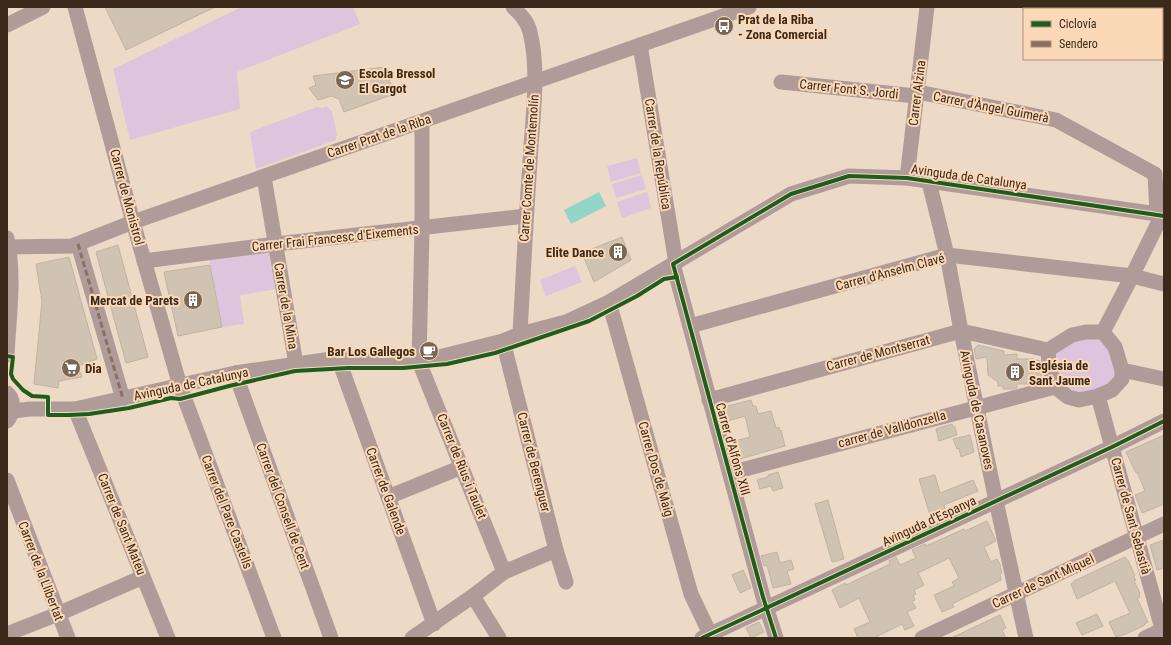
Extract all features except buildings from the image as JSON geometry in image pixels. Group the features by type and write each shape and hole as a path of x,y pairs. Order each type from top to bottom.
{"street":[{"path":"7,25 43,7"},
{"name":"Carrer de Monistrol","path":"74,7 180,386"},
{"name":"Carrer Comte de Montemolín","path":"513,7 522,16 530,29 533,43 535,81 520,334"},
{"name":"Carrer Prat de la Riba","path":"8,243 72,246 133,222 749,7"},
{"name":"Carrer Alzina","path":"907,178 927,7"},
{"name":"Carrer de la República","path":"640,44 674,264"},
{"name":"Carrer Font S. Jordi","path":"781,82 917,94"},
{"name":"Carrer d'Àngel Guimerà","path":"917,94 1056,120 1155,174 1162,215"},
{"path":"419,362 422,228 422,122"},
{"name":"Avinguda de Catalunya","path":"10,416 30,409 75,409 235,374 296,364 338,358 419,362 503,341 520,334 566,322 609,302 791,194 849,176 907,178 1162,215"},
{"name":"Carrer de la Mina","path":"264,177 296,364"},
{"name":"Avinguda de Casanoves","path":"929,182 947,255 976,407 1026,638"},
{"path":"1102,332 1162,215"},
{"name":"Carrer Frai Francesc d'Eixements","path":"144,261 276,244 526,216"},
{"path":"7,355 11,275 8,243"},
{"path":"78,244 123,399"},
{"name":"Carrer d'Anselm Clavé","path":"690,326 947,255 1132,276 1164,284"},
{"name":"Carrer d'Alfons XIII","path":"674,264 709,400 776,638"},
{"name":"Carrer Dos de Maig","path":"609,302 691,594 706,636"},
{"name":"Carrer de Montserrat","path":"709,400 961,331 1048,350"},
{"path":"1086,332 1102,332 1116,347 1122,370 1122,379 1112,390 1098,396 1079,400 1068,397 1055,387 1049,366 1048,350 1072,335 1086,332"},
{"name":"Carrer de Berenguer","path":"503,341 556,550 566,582"},
{"name":"Carrer de Galende","path":"338,358 434,624"},
{"name":"Carrer de Rius i Taulet","path":"419,362 504,572"},
{"path":"1122,370 1164,379"},
{"name":"Carrer del Consell de Cent","path":"235,374 331,638"},
{"name":"Carrer del Pare Castells","path":"180,386 274,638"},
{"name":"carrer de Valldonzella","path":"730,473 1055,387"},
{"path":"7,393 10,395 13,403 10,416"},
{"name":"Carrer de Sant Sebastià","path":"1098,396 1163,632"},
{"name":"Carrer de Sant Mateu","path":"75,409 168,638"},
{"name":"Avinguda d'Espanya","path":"706,636 1112,447 1164,421"},
{"path":"388,497 462,468"},
{"name":"Carrer de la Llibertat","path":"7,480 68,638"},
{"name":"Carrer de Sant Miquel","path":"922,638 1164,524"},
{"path":"412,638 434,624 504,572 556,550"},
{"path":"7,634 58,614 143,577"},
{"path":"473,596 499,638"},
{"path":"1145,638 1163,632"}],"shaded area":[{"path":"242,7 353,7 360,24 237,72 240,109 130,140 113,69"},
{"path":"326,106 332,111 337,136 336,140 256,169 250,132 317,107 322,108"},
{"path":"637,158 641,173 611,182 607,166"},
{"path":"642,175 646,189 616,198 612,184"},
{"path":"647,192 651,208 622,218 617,202"},
{"path":"276,244 283,288 240,295 244,324 222,327 208,253"},
{"path":"575,266 582,282 546,296 540,280"},
{"path":"1103,332 1122,379 1084,399 1055,387 1048,350"}],"water":[{"path":"599,192 606,206 571,224 564,210"}],"marked path":[{"path":"78,244 123,399"}],"cycle path":[{"path":"776,638 763,597 673,264 791,194 849,176 907,178 1164,216"},
{"path":"7,356 13,357 11,374 13,379 23,390 32,396 48,397 48,415 89,414 129,408 171,398 180,399 295,371 348,368 403,368 447,364 495,353 589,321 637,296 664,279 677,277"},
{"path":"702,638 1112,447 1164,421"}],"place":[{"name":"Prat de la Riba - Zona Comercial","path":"724,26"},
{"name":"Escola Bressol El Gargot","path":"345,80"},
{"name":"Elite Dance","path":"618,252"},
{"name":"Mercat de Parets","path":"193,300"},
{"name":"Bar Los Gallegos","path":"429,351"},
{"name":"Dia","path":"71,368"},
{"name":"Església de Sant Jaume","path":"1015,372"}]}
